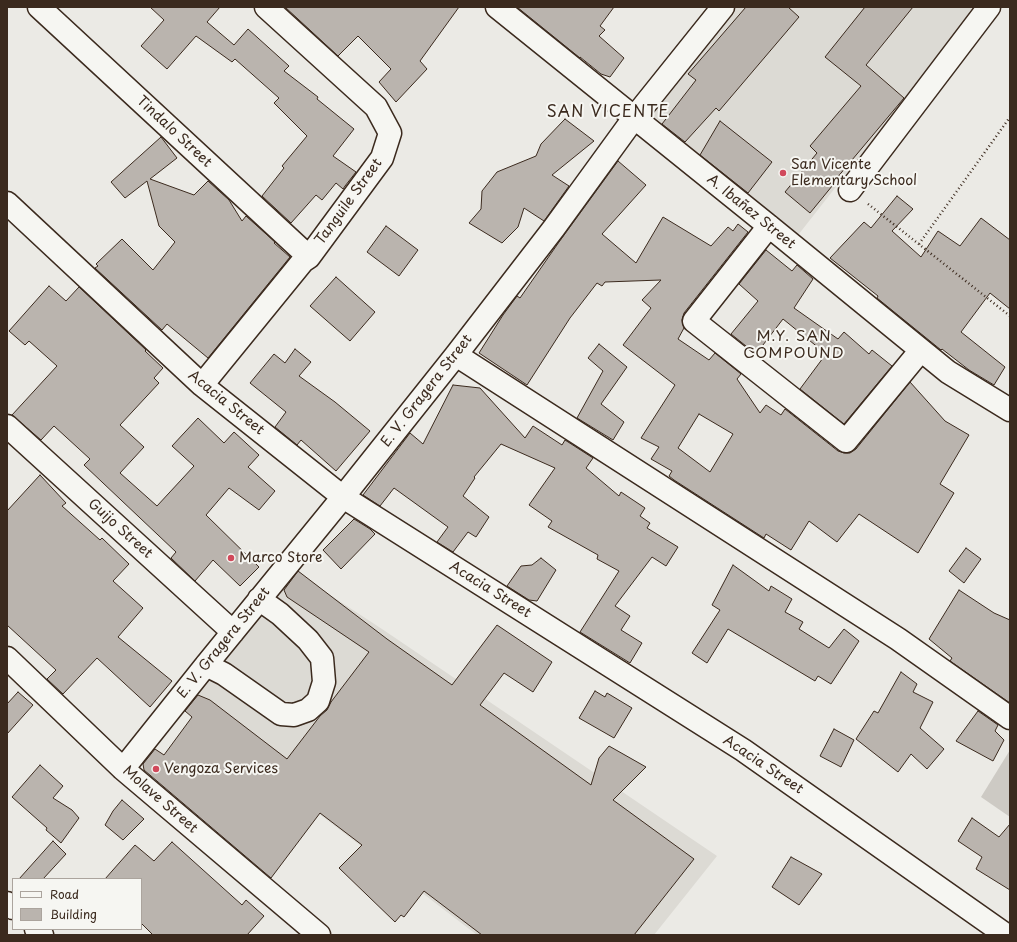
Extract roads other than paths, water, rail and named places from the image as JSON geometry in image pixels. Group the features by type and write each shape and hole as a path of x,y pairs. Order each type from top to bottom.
{"street":[{"name":"Tindalo Street","path":"39,7 309,257"},
{"name":"Tanguile Street","path":"202,385 303,261 309,257 382,158 390,132 376,107 266,7"},
{"name":"A. Ibañez Street","path":"497,7 948,372 1010,410"},
{"name":"E. V. Gragera Street","path":"123,769 456,355 554,228 634,118 723,7"},
{"path":"850,190 989,7"},
{"name":"Acacia Street","path":"7,203 202,385 343,497 743,750 1006,935"},
{"path":"769,226 694,321 846,442 921,350"},
{"path":"456,355 898,639 1010,718"},
{"name":"Guijo Street","path":"7,426 233,632"},
{"path":"206,665 224,674 281,714 294,715 308,710 318,701 324,682 322,658 308,640 280,614 259,599"},
{"name":"Molave Street","path":"7,658 123,769 319,935"}],"place":[{"name":"San Vicente Elementary School","path":"783,173"},
{"name":"Marco Store","path":"231,558"},
{"name":"Vengoza Services","path":"156,769"}],"district":[{"name":"SAN VICENTE","path":"608,113"},
{"name":"M.Y. SAN COMPOUND","path":"794,346"}]}
